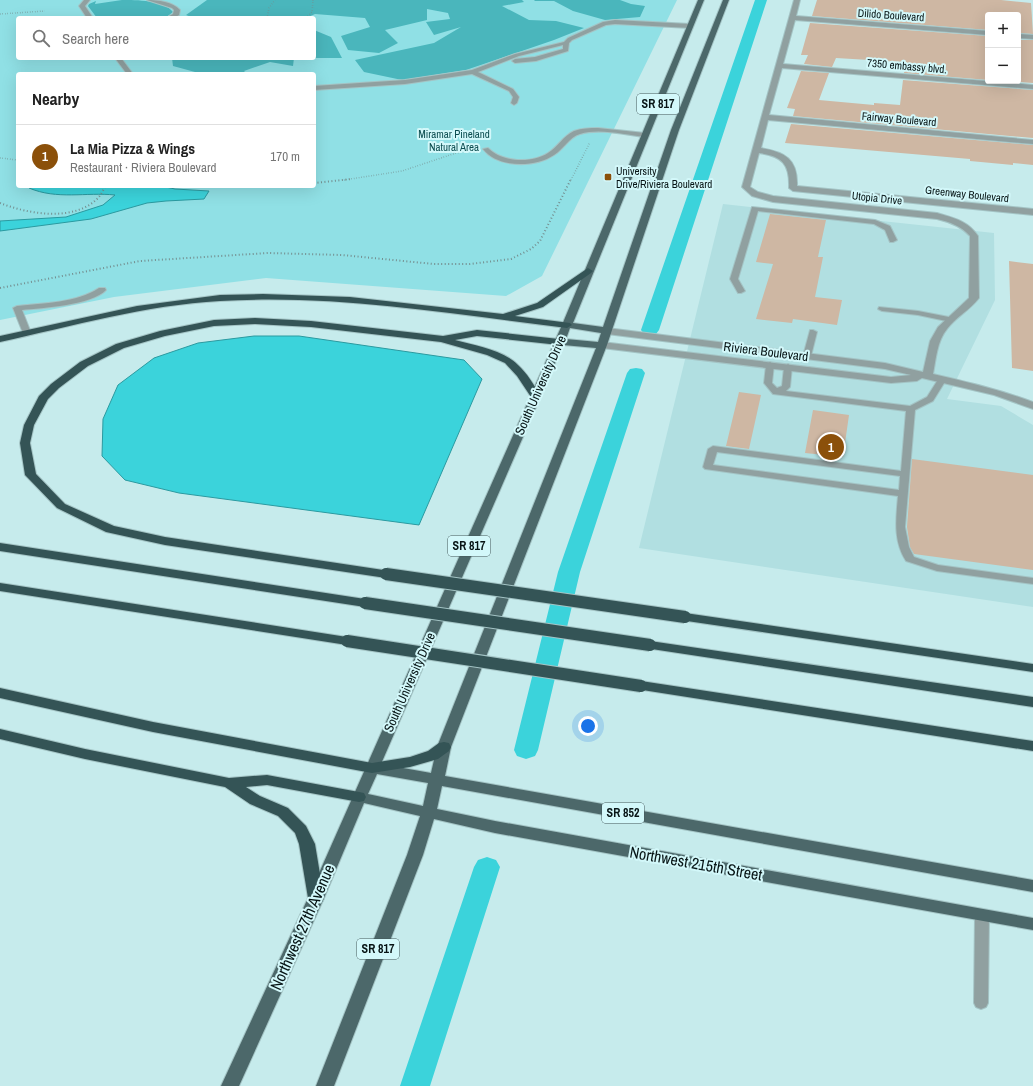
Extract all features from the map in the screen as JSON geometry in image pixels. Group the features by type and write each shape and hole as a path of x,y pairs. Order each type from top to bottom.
{"highway":[{"path":"498,317 540,305 588,271"},
{"path":"0,339 160,306 218,298 270,296 305,296 567,325"},
{"path":"535,395 515,366 503,358 443,339 311,324 254,321 214,323 163,333 120,346 84,364 60,382 43,398 29,425 25,443 30,475 61,506 110,529 165,541 1033,668"},
{"path":"443,339 477,333 559,342"},
{"path":"0,547 365,603 1033,702"},
{"path":"0,587 1033,746"},
{"path":"0,693 153,727 372,768 410,762 433,755 444,747"},
{"path":"0,734 85,754 229,783 267,780 359,797"},
{"path":"229,783 256,800 283,812 301,830 307,844 316,898"}],"main road":[{"name":"South University Drive","path":"372,768 567,325 701,0"},
{"name":"SR 817","path":"325,1086 415,855 429,812 435,780 444,747 602,345 675,130 726,0"},
{"path":"567,325 607,331"},
{"path":"559,342 602,345"},
{"name":"SR 852","path":"372,768 1033,886"},
{"name":"Northwest 27th Avenue","path":"230,1086 316,898 372,768"},
{"name":"Northwest 215th Street","path":"359,797 495,827 1033,924"}],"street":[{"name":"Utopia Drive","path":"797,0 746,187 750,192 759,196 773,199 937,216 957,221 968,228 974,236 974,298 943,327 935,342 927,377"},
{"name":"Dilido Boulevard","path":"792,18 985,33"},
{"path":"1021,36 1033,37"},
{"path":"779,64 985,79"},
{"name":"7350 embassy blvd.","path":"779,64 1033,87"},
{"path":"1021,82 1033,83"},
{"name":"Fairway Boulevard","path":"764,117 1033,142"},
{"name":"Greenway Boulevard","path":"756,150 780,154 789,165 794,177 793,188 1033,212"},
{"name":"Riviera Boulevard","path":"607,331 886,366 927,377 977,387 1033,406"},
{"name":"Riviera Boulevard","path":"602,345 891,380 927,377"}],"lane":[{"path":"87,0 82,6 89,16"},
{"path":"150,0 174,7 177,10 176,15 174,16"},
{"path":"316,88 405,82 473,72 499,62 536,59 566,50 566,43 570,38 605,23 625,22 690,26"},
{"path":"120,60 129,72"},
{"path":"473,72 511,90 516,97 514,103"},
{"path":"486,149 493,157 502,160 534,160 546,157 569,136 583,131 596,130 645,135"},
{"path":"741,291 734,279 756,209 875,222 885,225 890,230 893,240"},
{"path":"27,333 18,308 80,299 98,293 102,290"},
{"path":"882,309 951,320"},
{"path":"807,356 813,332"},
{"path":"770,365 768,383 776,392 911,409 930,399 942,380"},
{"path":"776,392 786,386 788,367"},
{"path":"911,409 900,527 904,547 910,560 937,568 1033,581"},
{"path":"904,494 708,467 713,449 906,474"},
{"path":"981,1002 982,915"}],"path":[{"path":"267,16 269,8 275,0"},
{"path":"308,16 312,12 313,0"},
{"path":"0,14 45,11"},
{"path":"0,288 140,261 268,253 342,255 434,264 470,264 511,259 531,249 540,241 591,138 583,131"},
{"path":"316,184 401,171 432,162 461,151 486,149"},
{"path":"0,158 16,160"},
{"path":"0,203 29,213 41,214 70,211 90,204 101,194 105,188"}],"shaded area":[{"path":"122,0 142,1 163,5 173,12 168,16 96,16 88,6 96,1 95,4"},
{"path":"207,0 522,0 524,2 502,6 529,20 556,21 584,28 554,40 466,70 402,80 364,72 355,60 434,43 461,27 434,35 426,22 450,19 448,13 427,9 427,20 385,30 398,43 379,53 348,50 341,36 370,27 365,18 315,14 310,16 186,15"},
{"path":"620,0 631,4 645,6 640,17 605,20 573,11 554,1 534,1"},
{"path":"316,31 331,37 342,58 316,58"},
{"path":"172,60 294,60 293,66 270,62 244,71 245,72 195,72 173,66"},
{"path":"29,188 170,188 209,191 204,199 147,203 91,219 0,231 0,221 66,217 103,205 115,195 61,195 40,192"},
{"path":"723,204 994,233 995,300 947,399 1001,406 1033,425 1033,607 639,548"},
{"path":"254,336 299,336 464,360 482,379 419,525 179,493 125,480 102,456 103,419 118,385 154,358 198,343"}],"green space":[{"name":"Miramar Pineland Natural Area","path":"0,0 677,0 542,276 506,296 266,278 114,297 0,320"}],"building":[{"path":"817,0 1001,0 1031,3 1033,34 1021,33 1021,12 985,12 985,30 812,16"},
{"path":"810,23 985,36 985,80 904,73 906,63 886,61 836,58 832,67 804,64 808,55 801,55"},
{"path":"1021,40 1033,40 1033,83 1021,82"},
{"path":"801,71 829,73 819,100 874,105 874,103 900,105 903,80 1033,90 1033,138 793,116 795,109 787,108"},
{"path":"791,124 1033,145 1033,165 1013,163 1013,165 970,161 970,159 785,143"},
{"path":"770,214 826,220 818,257 823,257 815,297 842,300 837,325 793,319 792,323 756,319 773,264 756,262"},
{"path":"1009,261 1033,264 1033,371 1012,368"},
{"path":"739,392 761,395 749,449 726,446"},
{"path":"813,410 849,415 843,457 805,453"},
{"path":"912,459 1033,475 1033,570 914,554 910,547 907,527"}],"waterway":[{"path":"650,330 761,0"},
{"path":"526,750 569,572 636,373"},
{"path":"415,1086 487,867"}],"place":[{"name":"University Drive/Riviera Boulevard","path":"608,177"},
{"name":"La Mia Pizza & Wings","path":"831,447"}]}
